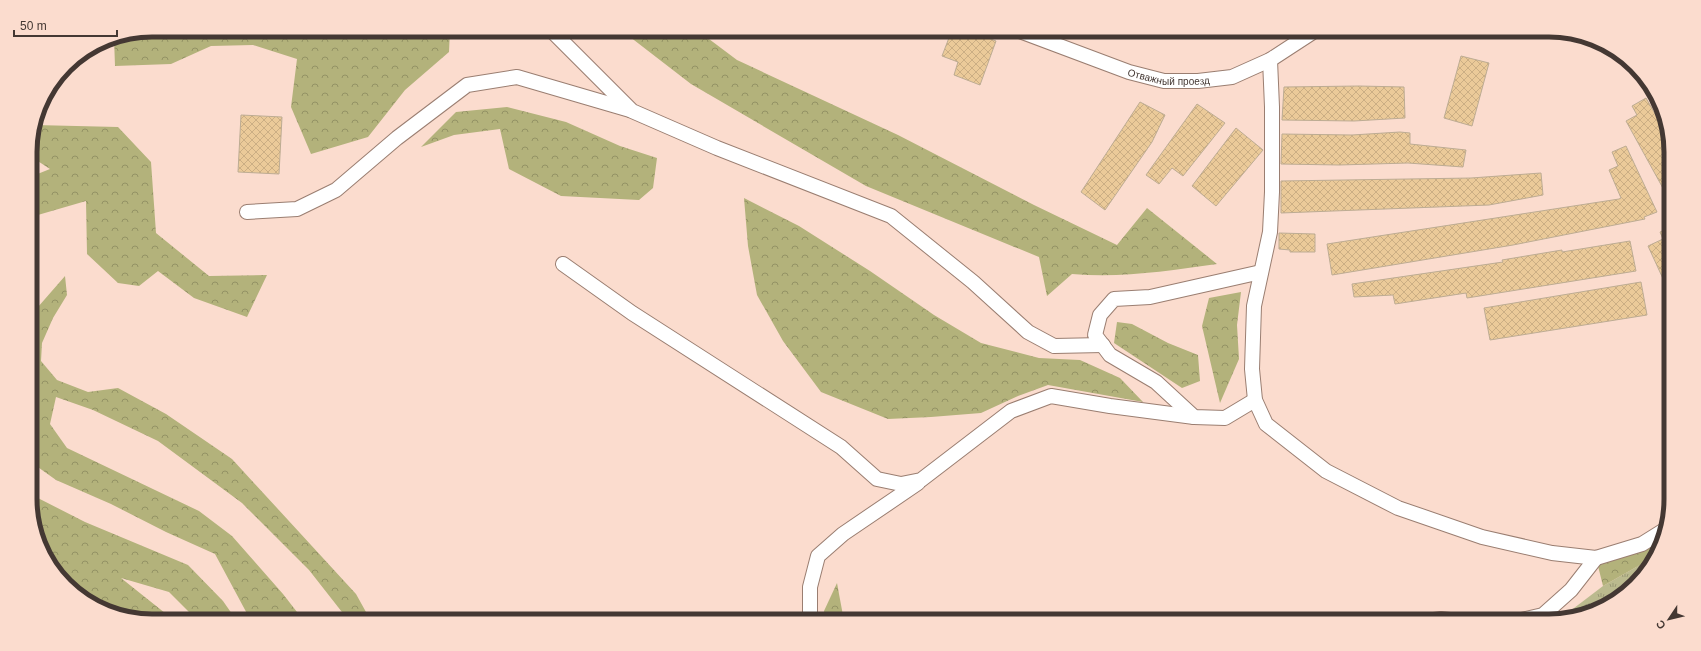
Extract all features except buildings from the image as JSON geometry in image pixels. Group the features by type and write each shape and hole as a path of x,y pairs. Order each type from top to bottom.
{"street":[{"path":"559,37 632,111"},
{"name":"Отважный проезд","path":"1036,37 1129,72 1164,81 1198,81 1232,77 1270,60 1305,37"},
{"path":"1270,60 1272,107 1272,192 1270,232 1254,306 1252,369 1254,400 1266,424 1326,471 1398,508 1482,537 1552,553 1596,558 1642,544 1659,534"},
{"path":"247,212 297,209 336,190 397,138 467,85 517,77 632,111 717,148 891,216 974,282 1028,332 1054,346 1103,345"},
{"path":"563,264 632,313 840,447 877,479 901,484 921,480"},
{"path":"1194,417 1156,382 1110,355 1095,335 1100,315 1114,299 1150,296 1261,272"},
{"path":"810,614 810,587 818,556 843,534 921,480 1011,411 1051,396 1110,406 1194,417 1225,418 1254,400"},
{"path":"1544,614 1571,590 1596,558"}],"green space":[{"path":"145,37 450,37 449,52 405,90 368,137 311,154 291,107 297,59 253,45 211,46 171,64 115,66 114,44 130,39"},
{"path":"630,37 706,37 737,60 898,135 1034,205 1117,245 1147,208 1217,264 1127,274 1072,274 1047,296 1039,257 866,186 691,84"},
{"path":"507,107 566,122 620,146 657,158 653,188 639,200 561,196 509,169 500,129 454,135 421,147 456,112"},
{"path":"41,125 118,127 151,162 156,233 209,276 267,275 247,317 194,298 158,271 139,286 118,283 87,254 86,201 37,215 37,174 50,169 37,161 37,145"},
{"path":"744,198 799,226 870,271 934,315 981,343 1039,358 1080,360 1120,378 1143,402 1048,385 1018,396 981,413 888,419 821,392 783,341 757,295 748,246"},
{"path":"65,276 67,295 53,318 42,343 41,361 57,380 88,392 118,388 166,414 232,459 356,594 367,614 344,614 309,570 242,503 158,441 93,410 56,397 50,424 67,448 199,511 232,536 299,614 247,614 215,554 166,532 111,504 56,480 37,466 37,308"},
{"path":"1241,292 1237,325 1239,359 1220,403 1202,326 1209,298"},
{"path":"1117,322 1132,324 1168,343 1198,355 1200,381 1182,388 1114,343"},
{"path":"37,498 85,522 188,565 223,601 232,614 191,614 169,592 121,578 166,614 145,614 115,608 88,595 76,585 56,563 49,550 39,521"},
{"path":"1656,541 1646,562 1603,586 1596,558"},
{"path":"1646,562 1630,580 1606,599 1586,608 1568,612 1603,586"},
{"path":"837,583 843,614 824,614 824,611"}]}
